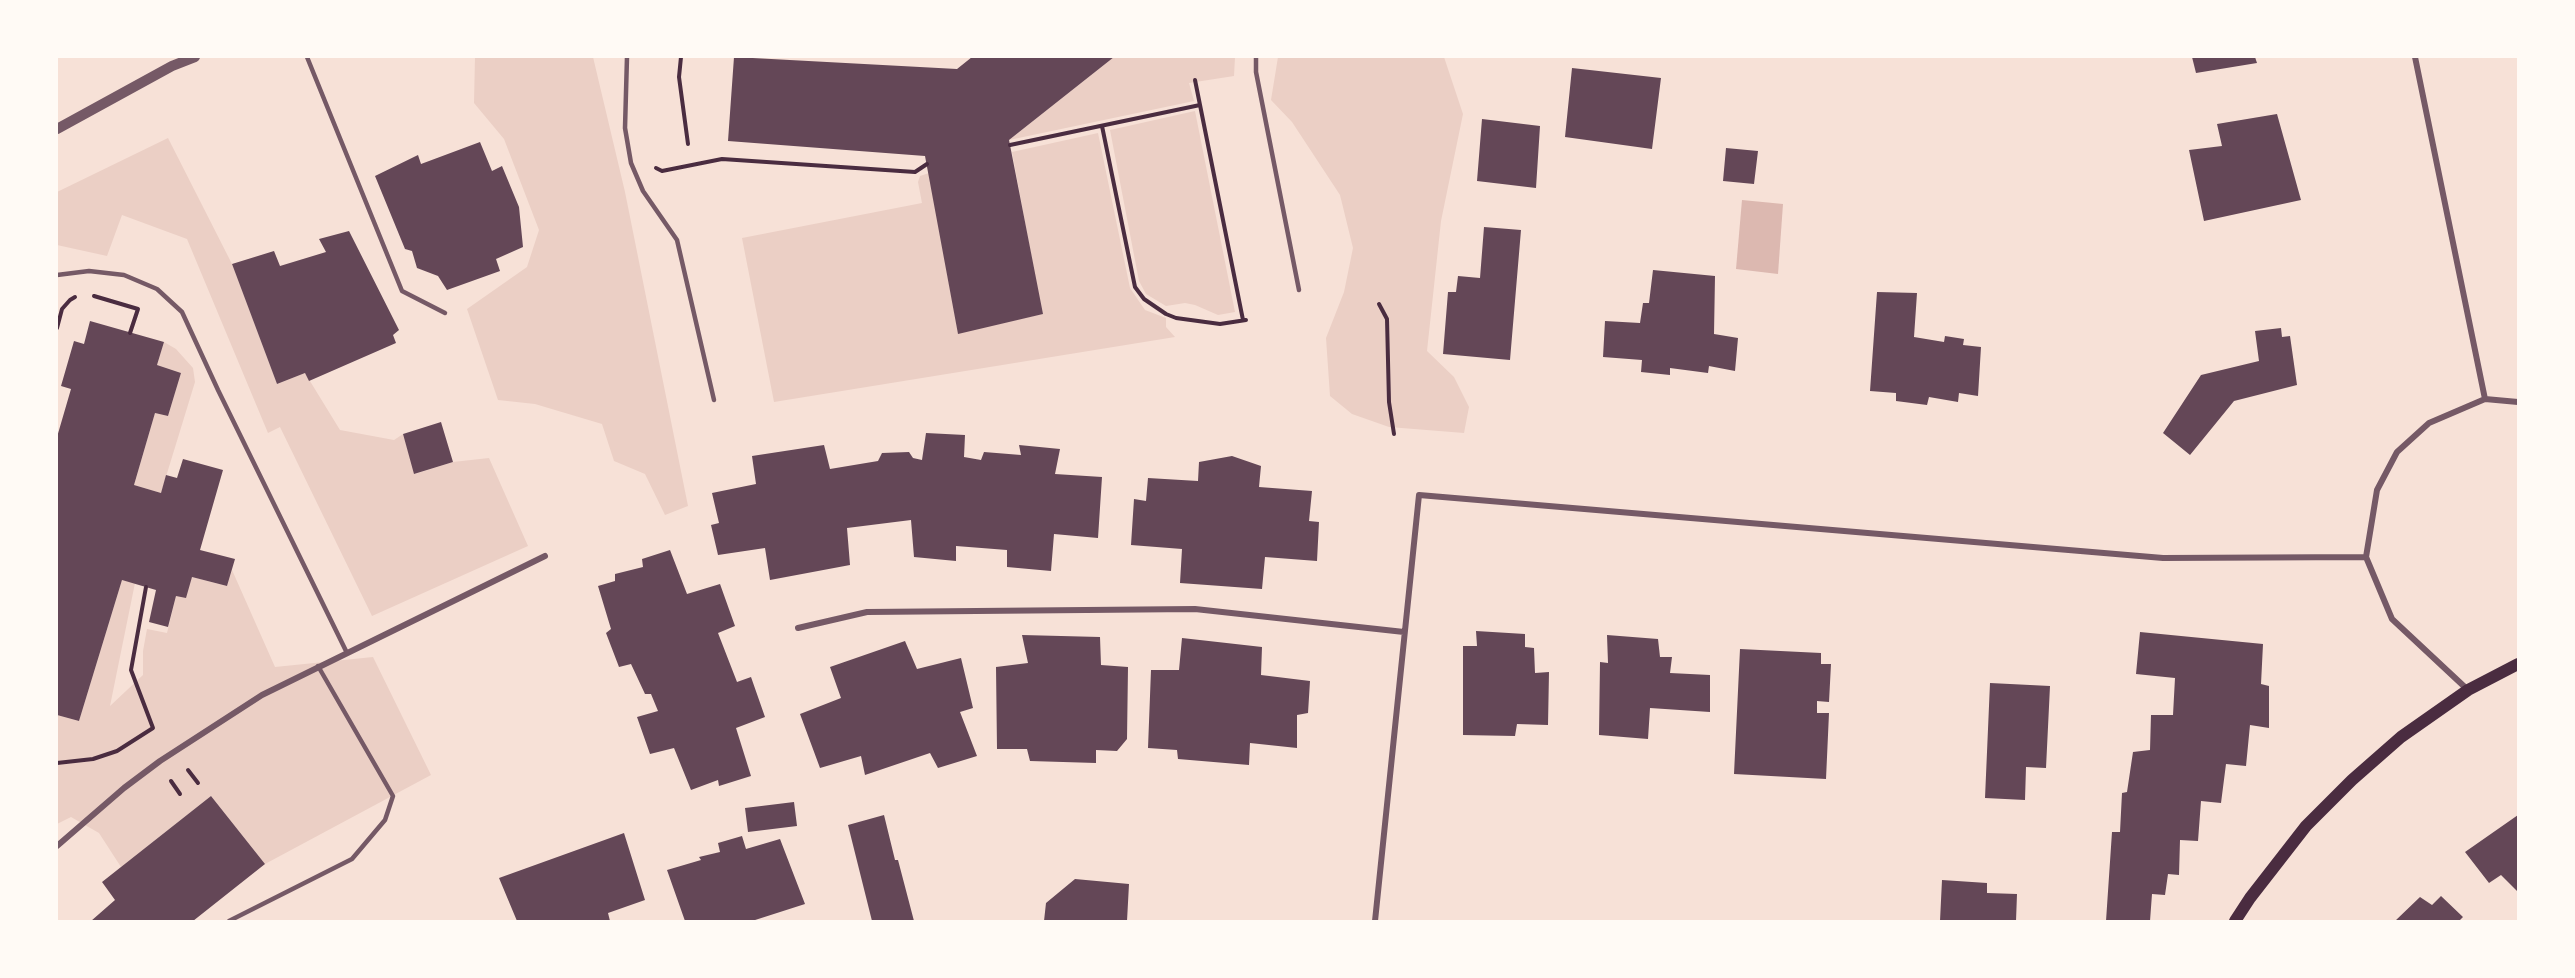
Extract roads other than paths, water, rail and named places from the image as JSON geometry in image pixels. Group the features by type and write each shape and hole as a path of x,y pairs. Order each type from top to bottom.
{"main road":[{"path":"2235,921 2306,826 2352,780 2401,737 2468,690 2518,664"}],"street":[{"path":"57,129 172,66 195,57"},
{"path":"2415,57 2485,399"},
{"path":"2468,690 2392,619 2366,557 2377,490 2397,452 2428,423 2485,399 2518,402"},
{"path":"1375,921 1419,495 2163,558 2366,557"},
{"path":"57,846 160,760 262,695 545,556"},
{"path":"798,628 867,612 1195,609 1404,632"}],"lane":[{"path":"307,57 402,291 445,313"},
{"path":"627,57 625,128 631,163 643,191 677,240 714,400"},
{"path":"1256,57 1256,72 1299,290"},
{"path":"57,275 89,272 124,275 157,289 182,312 347,653"},
{"path":"229,921 352,860 385,820 393,796 318,666"}]}
